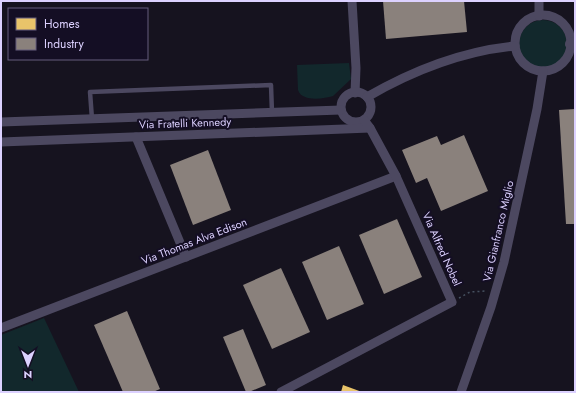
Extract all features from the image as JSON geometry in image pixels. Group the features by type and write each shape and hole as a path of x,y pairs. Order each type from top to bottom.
{"street":[{"path":"352,1 356,68 355,93"},
{"path":"538,16 539,1"},
{"path":"538,16 555,18 563,24 573,43 563,63 552,70 543,71 531,69 523,63 515,46 517,32 523,24 533,17 538,16"},
{"path":"367,97 389,84 452,58 515,46"},
{"name":"Via Gianfranco Miglio","path":"461,392 491,307 504,262 534,124 543,71"},
{"path":"351,93 363,94 367,97 370,101 371,110 369,115 364,120 356,122 351,122 347,119 342,110 342,102 344,98 351,93"},
{"name":"Via Fratelli Kennedy","path":"1,122 342,110"},
{"name":"Via Alfred Nobel","path":"281,392 452,302 396,176 370,128 364,120"},
{"name":"Via Fratelli Kennedy","path":"1,142 370,128"},
{"path":"136,137 186,257"},
{"name":"Via Thomas Alva Edison","path":"1,328 396,176"}],"lane":[{"path":"92,119 90,92 271,85 272,113"}],"path":[{"path":"452,302 470,292 496,290"}],"green space":[{"path":"538,20 548,20 560,27 567,39 567,49 560,61 548,68 538,68 530,64 523,57 519,49 519,39 523,31 530,24"},
{"path":"349,63 351,79 333,96 313,99 300,94 298,90 297,65"},
{"path":"44,318 79,392 1,392 1,335"}],"building: Homes":[{"path":"343,385 362,392 341,392"}],"building: Industry":[{"path":"383,1 464,1 467,32 386,39"},
{"path":"575,109 575,224 566,224 559,110"},
{"path":"464,135 488,191 441,211 427,178 416,183 402,150 437,136 441,145"},
{"path":"208,150 231,210 193,225 170,165"},
{"path":"397,219 422,277 384,294 359,235"},
{"path":"339,246 364,304 327,320 302,262"},
{"path":"281,268 310,332 272,349 243,285"},
{"path":"127,311 160,389 153,392 123,392 94,325"},
{"path":"243,329 266,385 249,392 246,392 223,337"}]}
